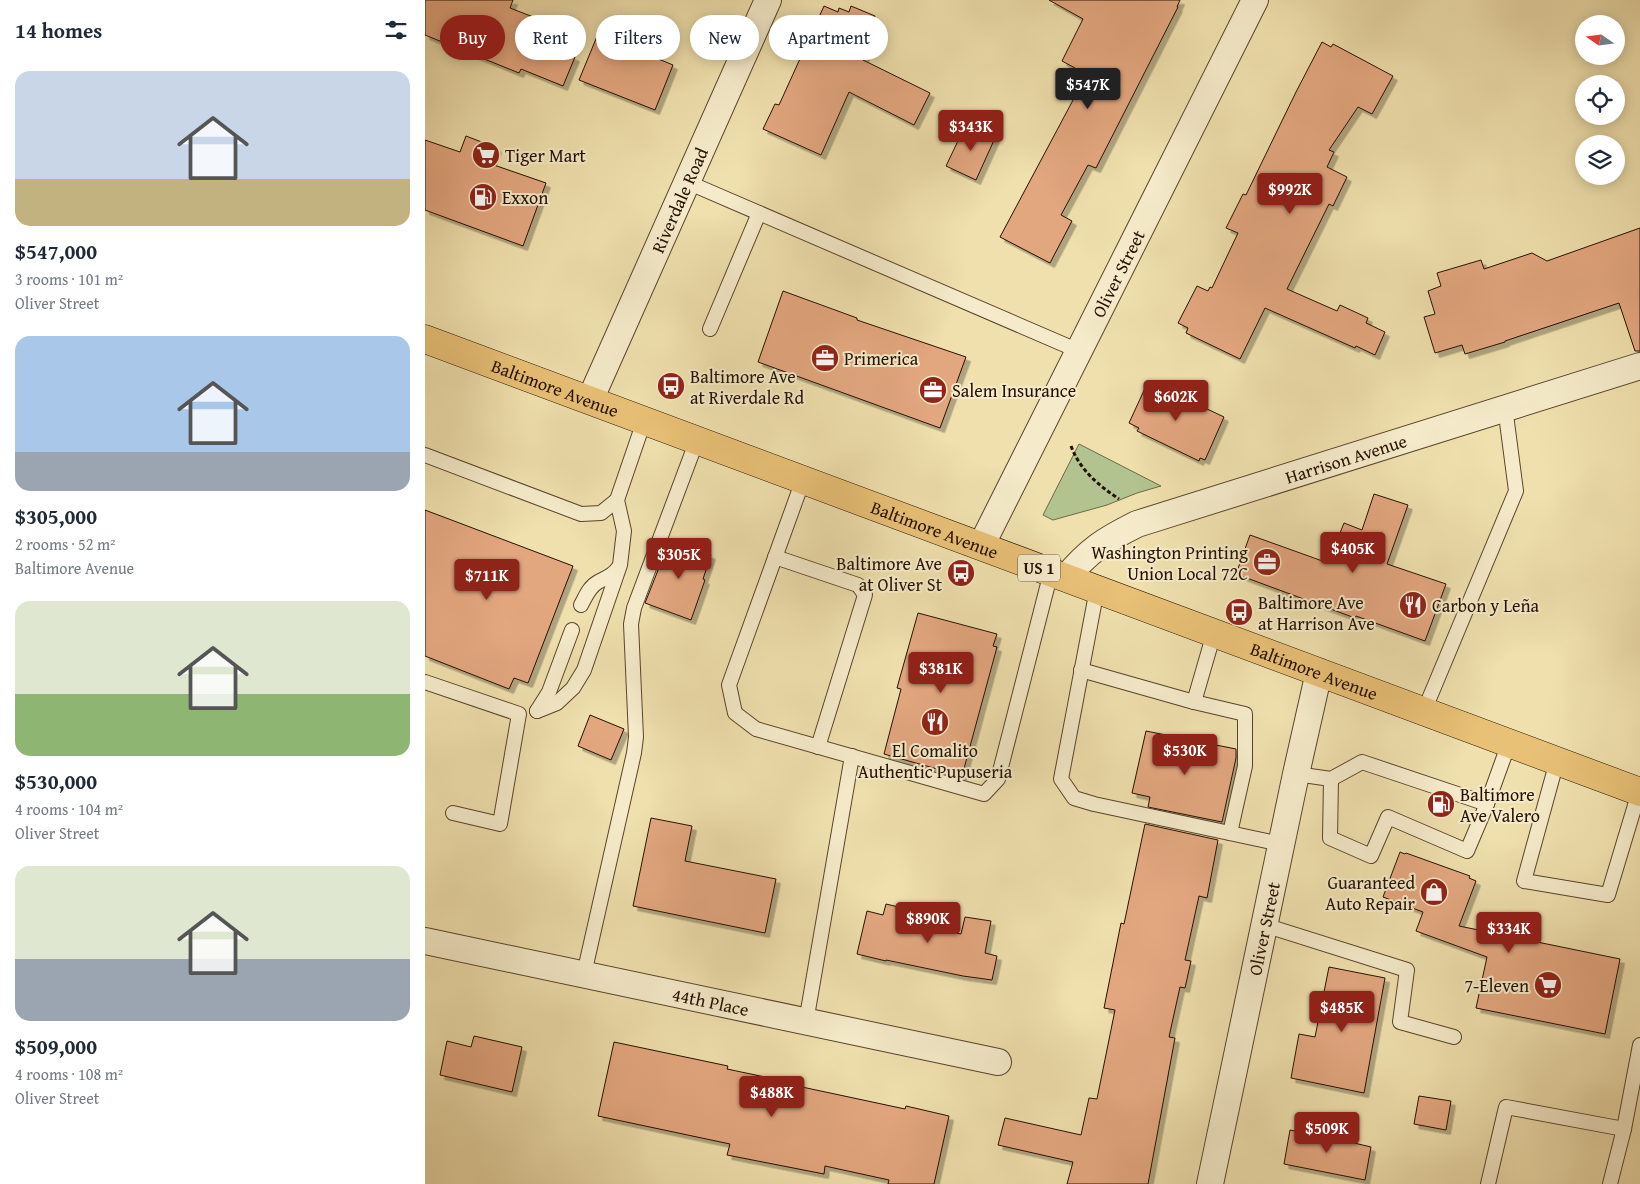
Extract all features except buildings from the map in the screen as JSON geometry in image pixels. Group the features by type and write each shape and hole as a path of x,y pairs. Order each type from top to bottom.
{"main road":[{"name":"Baltimore Avenue","path":"425,339 1640,792"}],"street":[{"name":"Riverdale Road","path":"590,400 767,0"},
{"name":"Oliver Street","path":"981,546 1255,0"},
{"name":"Harrison Avenue","path":"1058,575 1110,537 1137,524 1640,366"},
{"name":"Oliver Street","path":"1210,1184 1295,774 1319,672"},
{"name":"44th Place","path":"425,941 998,1062"}],"lane":[{"path":"687,182 1079,351"},
{"path":"710,329 759,213"},
{"path":"1424,711 1516,491 1505,407"},
{"path":"425,682 519,714 537,711 557,703 573,688 584,670 620,565 624,531 617,500 644,421"},
{"path":"584,974 634,753 636,738 631,624 634,608 697,440"},
{"path":"425,455 581,514 601,513 617,500"},
{"path":"803,480 729,685 735,713 755,729 985,794 998,779 1058,575"},
{"path":"775,557 858,585 865,595 818,746"},
{"path":"581,605 588,591 597,583 616,572 620,565"},
{"path":"1097,589 1061,778 1075,798 1094,804 1281,844"},
{"path":"537,711 549,692 572,630"},
{"path":"1194,702 1213,633"},
{"path":"1081,670 1194,702 1245,714 1245,766 1229,833"},
{"path":"453,813 500,824 519,714"},
{"path":"1331,780 1329,838 1371,856 1388,817 1467,851 1487,804 1509,743"},
{"path":"806,1022 852,756"},
{"path":"1557,761 1524,881 1608,895 1640,792"},
{"path":"1295,774 1331,780 1363,762 1487,804"},
{"path":"1264,925 1407,970 1400,1022 1454,1037"},
{"path":"1610,1184 1640,1045"},
{"path":"1488,1184 1505,1107 1623,1129"}],"path":[{"path":"1071,446 1077,460 1097,484 1151,519"}],"green space":[{"path":"1079,444 1161,486 1107,505 1053,520 1043,515"}],"place":[{"name":"Tiger Mart","path":"486,155"},
{"name":"Exxon","path":"483,197"},
{"name":"Primerica","path":"825,358"},
{"name":"Baltimore Ave at Riverdale Rd","path":"671,386"},
{"name":"Salem Insurance","path":"933,390"},
{"name":"Washington Printing Union Local 72C","path":"1267,562"},
{"name":"Baltimore Ave at Oliver St","path":"961,573"},
{"name":"Carbon y Leña","path":"1413,605"},
{"name":"Baltimore Ave at Harrison Ave","path":"1239,612"},
{"name":"El Comalito Authentic Pupuseria","path":"935,722"},
{"name":"Baltimore Ave Valero","path":"1441,804"},
{"name":"Guaranteed Auto Repair","path":"1434,892"},
{"name":"7-Eleven","path":"1548,985"}]}
